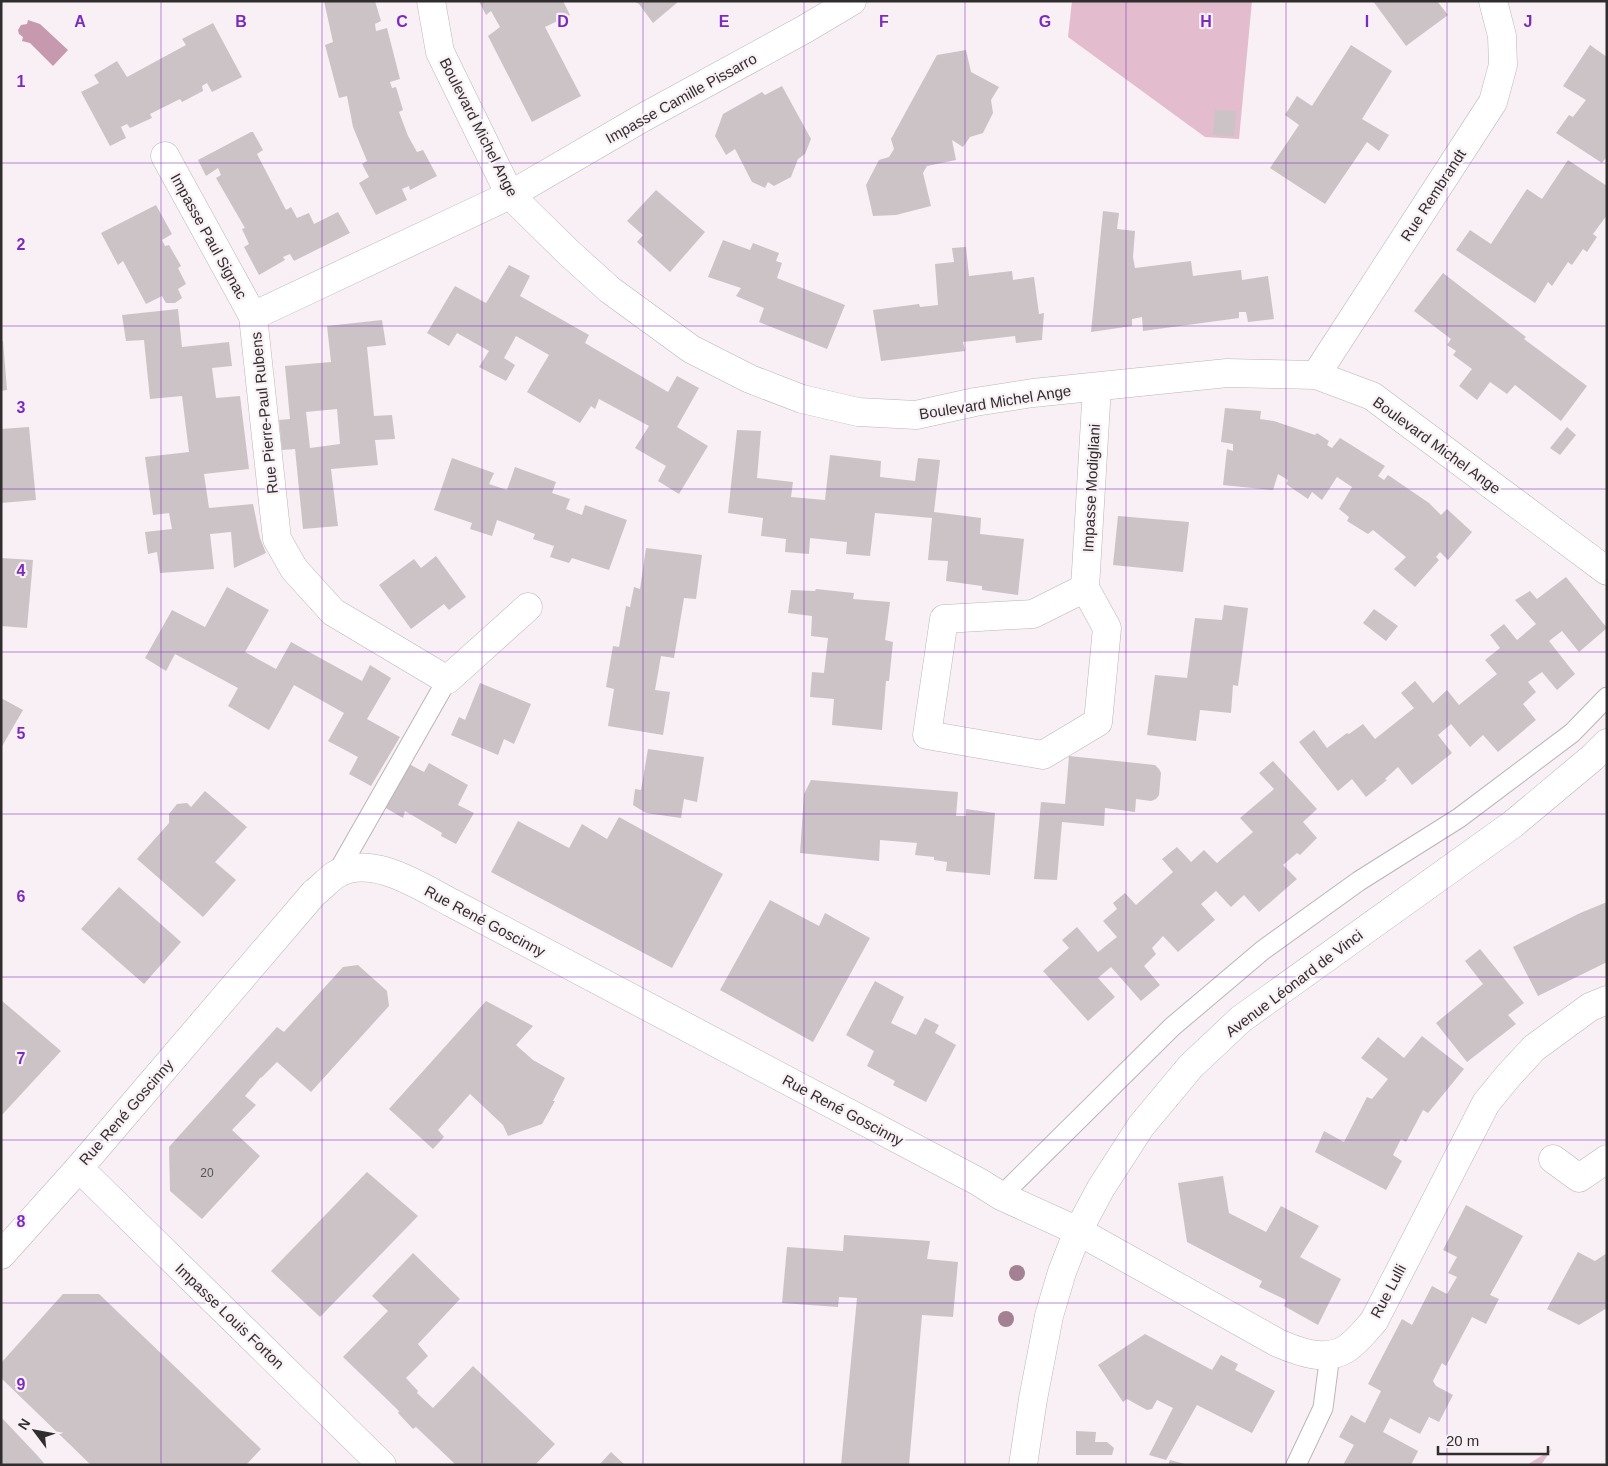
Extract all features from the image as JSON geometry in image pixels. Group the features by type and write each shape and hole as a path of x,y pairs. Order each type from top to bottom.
{"street":[{"name":"Boulevard Michel Ange","path":"431,1 440,52 510,195 610,290 683,343 750,379 802,399 858,412 916,415 975,402 1060,390 1097,388 1227,373 1316,375 1372,396 1607,571"},
{"name":"Impasse Camille Pissarro","path":"510,195 644,117 805,29 852,1"},
{"name":"Rue Rembrandt","path":"1316,375 1493,102 1503,65 1502,36 1493,1"},
{"name":"Impasse Paul Signac","path":"165,156 253,316"},
{"name":"Rue Pierre-Paul Rubens","path":"447,680 334,612 294,569 277,539 253,316 510,195"},
{"name":"Impasse Modigliani","path":"1085,588 1097,388"},
{"path":"1085,588 1107,628 1098,722 1043,755 927,735 944,619 1033,614 1085,588"},
{"path":"447,680 528,607"},
{"name":"Avenue Léonard de Vinci","path":"1023,1465 1049,1316 1062,1272 1078,1231 1101,1188 1141,1126 1191,1066 1241,1019 1513,824 1592,758 1607,743"},
{"name":"Rue René Goscinny","path":"1,1255 79,1168 314,893 336,875 353,868 388,871 487,921 979,1182 1001,1196 1078,1231"},
{"name":"Rue Lulli","path":"1078,1231 1278,1343 1299,1352 1317,1355 1330,1354 1346,1349 1374,1321 1486,1103 1534,1048 1590,1007 1607,1000"},
{"path":"1553,1159 1579,1178 1607,1159"},
{"name":"Impasse Louis Forton","path":"79,1168 382,1465"}],"lane":[{"path":"336,875 447,680"},
{"path":"1001,1196 1172,1027 1263,950 1359,881 1459,818 1572,733 1607,697"},
{"path":"1296,1465 1324,1408 1330,1354"}],"shaded area":[{"path":"1072,1 1252,1 1239,139 1205,137 1068,37"},
{"path":"28,20 40,24 68,50 53,66 30,43 22,41 23,37 19,34 18,30 21,25 27,24"},
{"path":"1552,1449 1541,1465 1527,1465"}],"building":[{"path":"324,1 375,1 381,21 375,24 376,31 387,28 400,79 390,82 392,88 396,87 403,110 399,112 408,136 417,152 423,150 437,176 410,190 409,186 402,189 407,200 376,215 359,183 369,177 362,164 367,161 353,127 347,96 339,98 325,45 333,42"},
{"path":"479,1 563,1 570,15 545,27 581,96 532,122 488,36 500,27 491,11 486,15"},
{"path":"633,1 679,1 653,23 639,4"},
{"path":"1373,1 1437,1 1448,15 1406,46"},
{"path":"213,23 242,77 212,92 207,83 202,86 203,91 182,102 180,99 150,114 152,118 130,128 127,124 121,127 126,138 110,146 81,92 99,83 94,75 117,61 127,77 186,45 182,39"},
{"path":"1351,45 1392,71 1362,119 1389,135 1379,151 1367,142 1325,204 1270,168 1299,125 1285,115 1297,96 1312,106"},
{"path":"1590,45 1607,57 1607,156 1602,163 1556,133 1569,115 1573,117 1586,100 1563,86"},
{"path":"966,50 971,72 999,87 991,100 993,113 983,133 970,137 963,147 952,140 956,160 927,166 923,173 931,206 896,215 873,216 866,185 879,160 889,157 894,149 891,139 937,55"},
{"path":"782,86 811,139 805,154 798,159 791,177 774,186 768,182 765,188 752,182 735,149 726,155 715,136 723,114 762,92 765,95"},
{"path":"1215,110 1236,111 1234,136 1213,135"},
{"path":"253,132 263,150 257,154 286,210 291,207 297,218 309,213 314,224 338,212 350,233 294,261 290,254 283,257 285,260 259,275 244,247 249,244 242,229 245,228 216,178 221,175 218,168 206,176 198,160"},
{"path":"1568,160 1607,186 1607,215 1593,234 1597,237 1587,252 1583,249 1572,265 1568,262 1552,286 1548,282 1535,303 1456,250 1470,230 1491,244 1527,189 1542,199"},
{"path":"656,190 705,232 670,272 637,242 643,235 627,221"},
{"path":"156,205 172,234 162,240 165,246 169,245 181,266 178,268 186,284 178,289 182,298 175,303 166,303 162,296 146,304 123,261 118,265 101,233"},
{"path":"1103,211 1119,213 1117,229 1135,231 1133,257 1135,268 1191,261 1193,276 1241,270 1242,280 1268,276 1274,319 1248,322 1246,312 1239,312 1239,318 1143,331 1142,317 1132,319 1132,326 1091,332"},
{"path":"723,240 750,250 753,243 779,253 776,261 782,263 777,278 845,305 827,349 759,322 764,308 736,296 741,288 708,277"},
{"path":"966,247 969,276 1012,271 1013,280 1034,277 1039,314 1044,313 1042,340 1016,343 1015,336 963,342 965,351 881,361 873,310 919,304 920,307 938,305 935,264 954,262 952,248"},
{"path":"509,265 530,276 520,296 589,335 585,343 668,392 677,376 699,388 677,427 708,446 679,494 658,481 666,466 635,448 649,426 599,399 595,409 591,406 580,423 527,392 549,355 516,336 504,358 515,365 506,381 479,367 489,351 457,333 449,346 427,333 455,286 486,303"},
{"path":"1443,273 1526,337 1524,339 1587,386 1561,421 1515,385 1507,394 1490,382 1477,400 1459,386 1472,369 1453,355 1456,351 1447,345 1451,339 1414,311"},
{"path":"178,309 182,347 229,342 232,366 212,368 216,398 240,396 249,469 204,474 209,508 253,504 260,538 266,553 234,568 231,532 210,534 214,569 160,573 157,552 148,554 145,532 172,529 169,513 153,515 145,457 189,452 182,396 150,399 144,340 126,341 122,315"},
{"path":"382,320 386,345 367,347 374,416 392,415 395,439 375,440 378,465 331,469 338,526 303,529 295,449 282,450 279,420 290,419 285,366 331,362 327,326","holes":["337,409 340,444 310,448 306,412"]},
{"path":"1,341 3,341 7,390 1,391"},
{"path":"1225,408 1261,411 1260,419 1274,421 1315,435 1317,433 1329,441 1327,445 1332,448 1340,438 1385,466 1378,476 1384,480 1388,475 1429,503 1441,515 1447,509 1472,532 1448,560 1440,552 1436,557 1439,560 1415,587 1394,569 1406,557 1373,530 1368,534 1347,521 1349,517 1339,509 1352,487 1337,477 1322,500 1312,492 1308,499 1286,484 1288,480 1278,474 1273,490 1223,485 1227,449 1233,451 1233,444 1221,442"},
{"path":"29,427 36,500 1,503 1,429"},
{"path":"1567,427 1576,435 1560,455 1550,448"},
{"path":"737,430 761,431 757,478 793,482 791,497 825,500 830,455 881,461 880,477 915,481 918,458 940,460 934,512 981,518 980,534 1024,539 1018,595 982,590 982,586 946,581 948,561 928,560 932,518 875,513 870,556 846,554 847,542 810,538 809,554 785,552 786,539 761,536 763,518 728,513"},
{"path":"452,458 494,473 489,484 507,490 515,467 556,482 552,493 570,499 566,509 582,515 585,505 627,520 609,570 572,558 569,563 550,557 554,546 533,539 535,534 497,520 492,536 470,529 472,523 434,510"},
{"path":"1118,516 1189,522 1183,572 1113,565"},
{"path":"646,548 702,555 696,599 684,598 674,658 661,656 655,690 670,692 663,735 608,726 614,689 606,687 613,646 619,647 626,606 630,607 634,587 640,589"},
{"path":"436,556 466,597 449,610 444,604 411,629 379,585 414,559 421,568"},
{"path":"1,558 33,560 27,628 1,626"},
{"path":"1566,577 1607,628 1579,652 1562,631 1549,641 1575,674 1557,690 1542,672 1528,682 1536,692 1523,704 1536,720 1498,752 1483,735 1470,747 1451,724 1438,735 1452,753 1412,785 1398,767 1385,779 1387,780 1366,797 1352,779 1338,791 1299,742 1314,730 1327,748 1363,724 1375,739 1414,708 1401,693 1415,681 1433,703 1447,690 1459,705 1497,674 1485,660 1500,648 1490,635 1504,624 1517,640 1536,624 1515,600 1530,591 1537,599"},
{"path":"227,587 269,610 245,652 276,669 291,642 362,681 370,665 391,678 367,719 400,737 371,786 349,774 358,757 328,741 344,713 294,685 269,730 228,706 238,688 175,654 166,671 145,658 172,610 205,627"},
{"path":"816,589 854,593 853,599 890,602 885,640 893,642 889,681 886,681 882,730 832,725 834,699 810,697 812,672 824,673 828,638 811,636 812,616 788,613 791,590 815,591"},
{"path":"1224,605 1248,608 1238,686 1233,685 1231,713 1200,710 1196,741 1147,735 1155,675 1187,678 1195,618 1222,620"},
{"path":"1374,609 1398,626 1386,641 1363,623"},
{"path":"480,683 531,704 514,744 504,739 498,755 451,735 459,717 465,720"},
{"path":"1,698 23,710 1,748"},
{"path":"648,749 704,757 697,802 684,799 681,818 646,813 633,805 635,789 641,790"},
{"path":"1069,756 1155,765 1161,773 1159,795 1151,801 1136,799 1135,812 1105,808 1104,826 1062,822 1057,880 1034,879 1041,802 1065,804"},
{"path":"1273,761 1317,809 1303,822 1317,838 1300,855 1297,853 1283,865 1297,879 1259,912 1244,895 1231,907 1216,891 1201,904 1215,920 1178,952 1163,936 1152,948 1156,954 1144,966 1160,985 1141,1001 1111,967 1098,978 1115,997 1088,1021 1043,971 1069,948 1062,940 1077,927 1098,952 1117,937 1103,921 1117,909 1113,903 1125,893 1136,905 1173,872 1162,859 1177,847 1191,862 1204,850 1217,863 1253,832 1240,818 1274,789 1259,773"},
{"path":"429,763 468,785 458,805 474,813 456,844 441,836 442,833 405,811 403,818 384,807 409,764 424,772"},
{"path":"811,780 958,792 956,816 966,816 966,809 995,813 990,875 946,871 947,862 934,860 934,857 915,855 917,843 880,840 879,861 800,853 804,794"},
{"path":"205,791 247,827 215,862 236,880 203,917 137,859 169,823 169,814 177,804 187,803 191,807"},
{"path":"619,817 723,874 672,968 491,872 518,821 569,848 582,824 607,839"},
{"path":"119,887 181,942 144,984 81,929"},
{"path":"770,900 819,926 825,913 870,938 813,1042 720,990"},
{"path":"1607,902 1607,962 1538,996 1513,947 1578,914"},
{"path":"1480,949 1524,1003 1508,1015 1516,1024 1467,1062 1436,1023 1483,984 1465,961"},
{"path":"358,965 387,991 389,1006 311,1092 277,1062 261,1077 245,1096 256,1105 232,1130 260,1156 202,1219 170,1191 169,1147 277,1027 284,1032 343,967"},
{"path":"875,981 904,997 891,1023 916,1035 925,1018 939,1025 935,1033 956,1045 926,1102 893,1085 895,1081 867,1066 874,1051 846,1035"},
{"path":"1,1000 61,1051 1,1116"},
{"path":"486,1001 533,1026 516,1045 533,1060 565,1078 542,1124 508,1136 503,1125 470,1094 438,1130 444,1137 433,1149 389,1109"},
{"path":"1422,1036 1464,1069 1428,1113 1423,1110 1406,1142 1401,1139 1393,1155 1402,1161 1386,1190 1315,1152 1324,1131 1344,1142 1367,1097 1372,1099 1388,1079 1361,1058 1378,1037 1404,1058"},
{"path":"367,1172 418,1216 320,1317 271,1271"},
{"path":"1223,1176 1229,1213 1266,1232 1281,1206 1319,1226 1300,1257 1341,1279 1318,1325 1284,1306 1286,1300 1259,1287 1262,1281 1187,1242 1178,1183"},
{"path":"1466,1205 1523,1236 1490,1295 1499,1299 1486,1324 1472,1317 1446,1366 1442,1363 1433,1381 1436,1386 1453,1395 1439,1422 1429,1417 1420,1434 1390,1418 1383,1432 1418,1451 1411,1465 1343,1465 1354,1445 1339,1437 1351,1415 1365,1423 1381,1391 1368,1384 1402,1319 1412,1325 1432,1286 1447,1294 1457,1277 1448,1273 1457,1257 1443,1250"},
{"path":"844,1235 930,1241 927,1259 958,1262 953,1317 922,1315 909,1465 841,1465 857,1298 839,1297 838,1307 782,1303 787,1247 843,1251"},
{"path":"1578,1252 1595,1261 1607,1253 1607,1308 1579,1325 1547,1309"},
{"path":"413,1253 460,1299 418,1344 428,1356 406,1378 418,1391 417,1393 433,1408 473,1366 555,1444 535,1465 456,1465 416,1427 413,1429 398,1413 399,1411 343,1357 388,1311 372,1296"},
{"path":"63,1294 99,1294 261,1449 246,1465 91,1465 1,1378 1,1363"},
{"path":"1145,1334 1212,1370 1221,1355 1238,1364 1235,1370 1275,1391 1252,1433 1197,1405 1166,1460 1149,1455 1173,1408 1157,1400 1152,1409 1147,1410 1127,1399 1123,1402 1098,1365"},
{"path":"1,1417 44,1463 42,1465 1,1465"},
{"path":"1076,1431 1096,1432 1095,1442 1107,1442 1114,1448 1112,1455 1076,1455"},
{"path":"611,1452 625,1465 599,1465"},
{"path":"1170,1460 1185,1464 1185,1465 1168,1465"}]}
